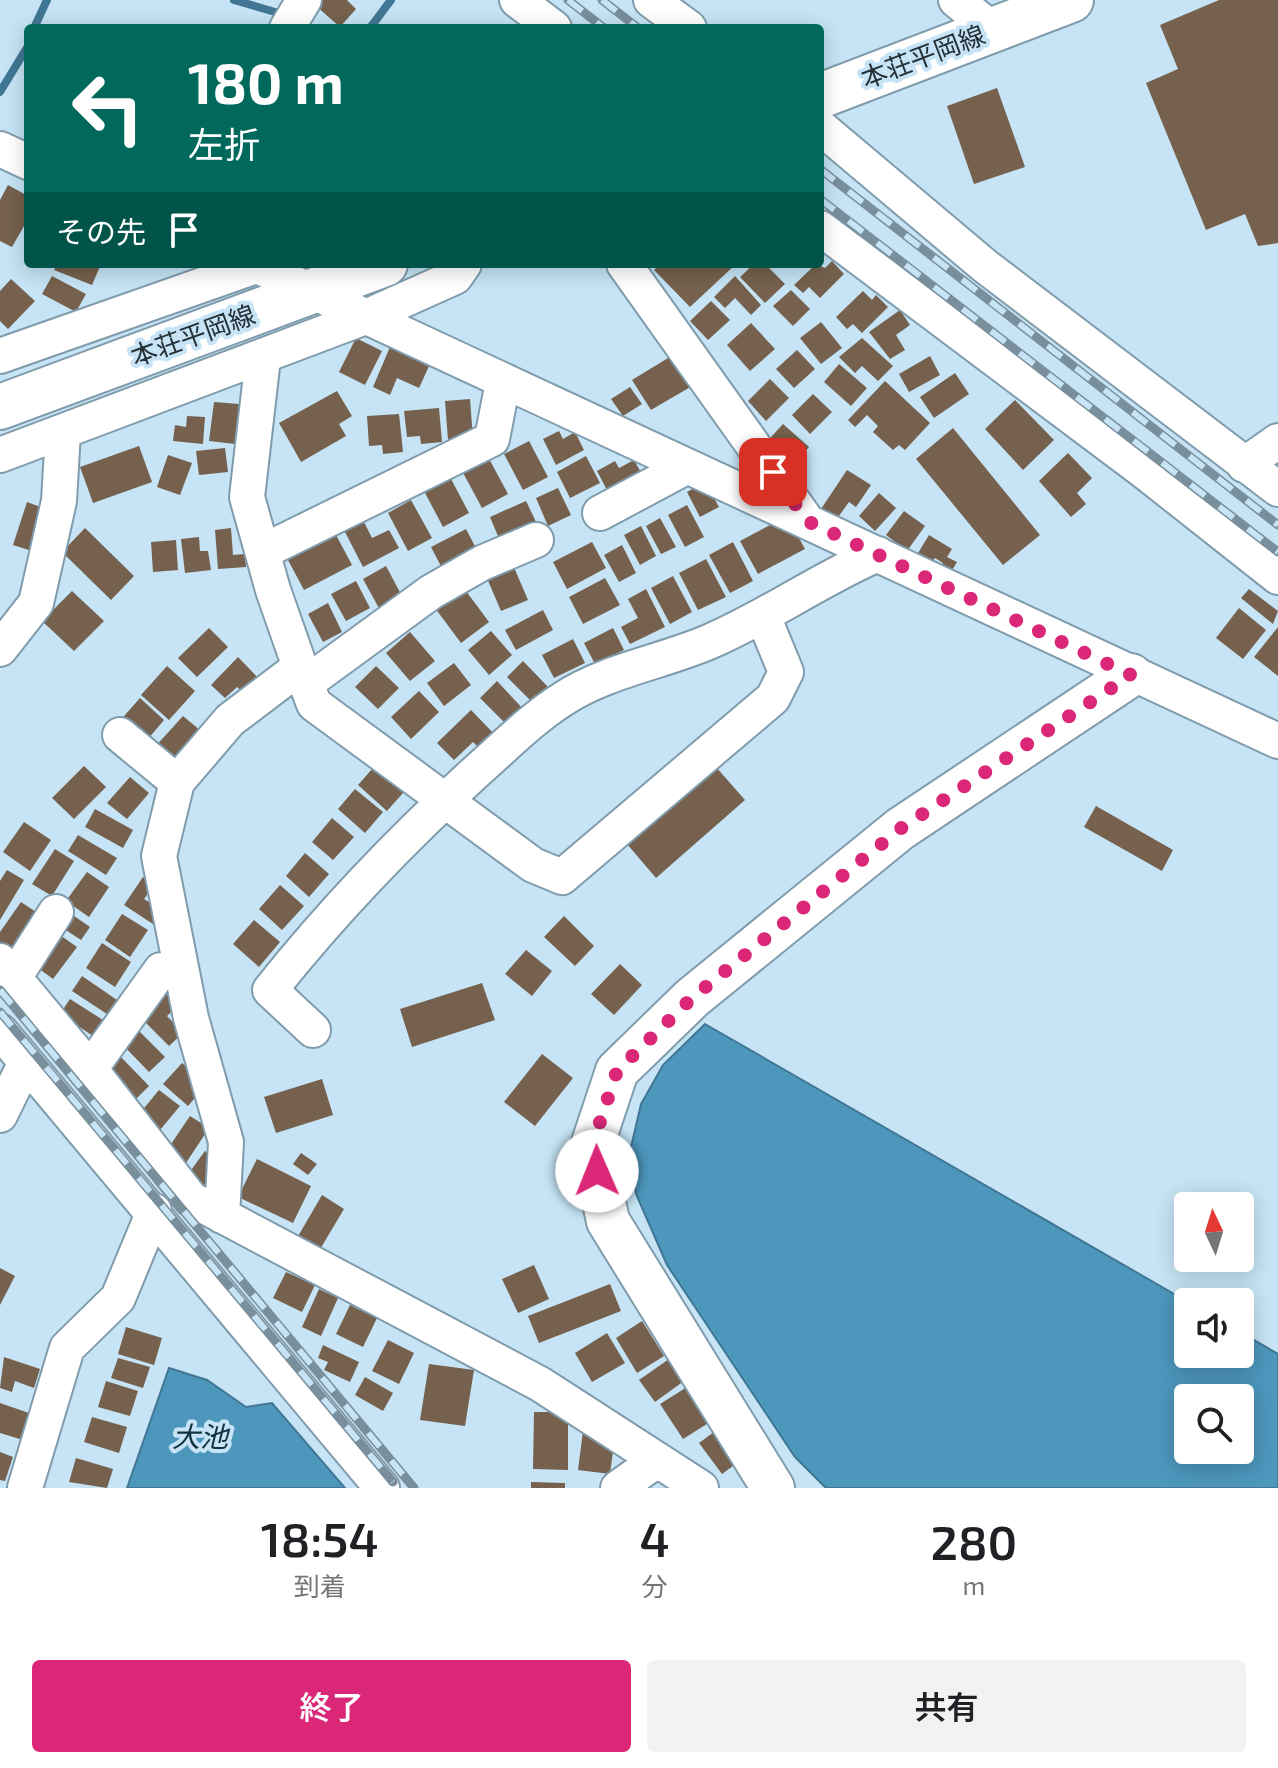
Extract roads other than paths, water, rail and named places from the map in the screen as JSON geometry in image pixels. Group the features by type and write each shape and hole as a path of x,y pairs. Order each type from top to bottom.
{"main road":[{"name":"本荘平岡線","path":"824,94 1071,0"},
{"name":"本荘平岡線","path":"0,407 371,268"}],"street":[{"path":"289,24 304,0"},
{"path":"517,0 549,24"},
{"path":"651,0 684,24"},
{"path":"956,0 993,30"},
{"path":"824,130 985,266 1278,489"},
{"path":"0,149 24,160"},
{"path":"824,231 1145,472 1278,577"},
{"path":"0,356 246,268"},
{"path":"265,268 503,382 1278,741"},
{"path":"0,455 368,316 455,277 461,268"},
{"path":"627,268 807,521"},
{"path":"263,358 247,497 273,590 314,704 533,865 562,877 773,698 786,672 763,616"},
{"path":"264,551 492,439 503,382"},
{"path":"0,649 36,603 59,501 63,432"},
{"path":"1244,465 1278,441"},
{"path":"600,513 686,467"},
{"path":"222,1216 226,1142 191,1018 159,856 177,782 220,711 303,676 424,579 482,563 536,540"},
{"path":"313,1030 270,990 309,941 444,801 564,698 613,692 763,616 838,572 878,554"},
{"path":"773,1488 608,1221 592,1146 617,1071 692,998 900,829 1131,675"},
{"path":"120,735 177,782"},
{"path":"56,912 7,969 191,1199 540,1384 701,1488"},
{"path":"90,1069 161,970"},
{"path":"0,1031 154,1211 382,1488"},
{"path":"0,1115 26,1062"},
{"path":"25,1488 67,1348 118,1298 154,1211"},
{"path":"618,1488 657,1460"}],"water":[{"path":"705,1024 1174,1294 1174,1368 1254,1368 1254,1340 1278,1354 1278,1488 826,1488 795,1457 667,1265 636,1194 631,1147 641,1104 663,1065"},
{"name":"大池","path":"169,1368 207,1380 246,1407 272,1403 345,1488 127,1488"}],"waterway":[{"path":"36,24 47,0"},
{"path":"234,0 282,14"},
{"path":"373,24 391,0"},
{"path":"0,92 24,53"}],"railway":[{"path":"568,0 599,24"},
{"path":"602,0 633,24"},
{"path":"824,172 1278,525"},
{"path":"824,202 1278,552"},
{"path":"0,990 414,1488"},
{"path":"0,1012 393,1482"}]}
